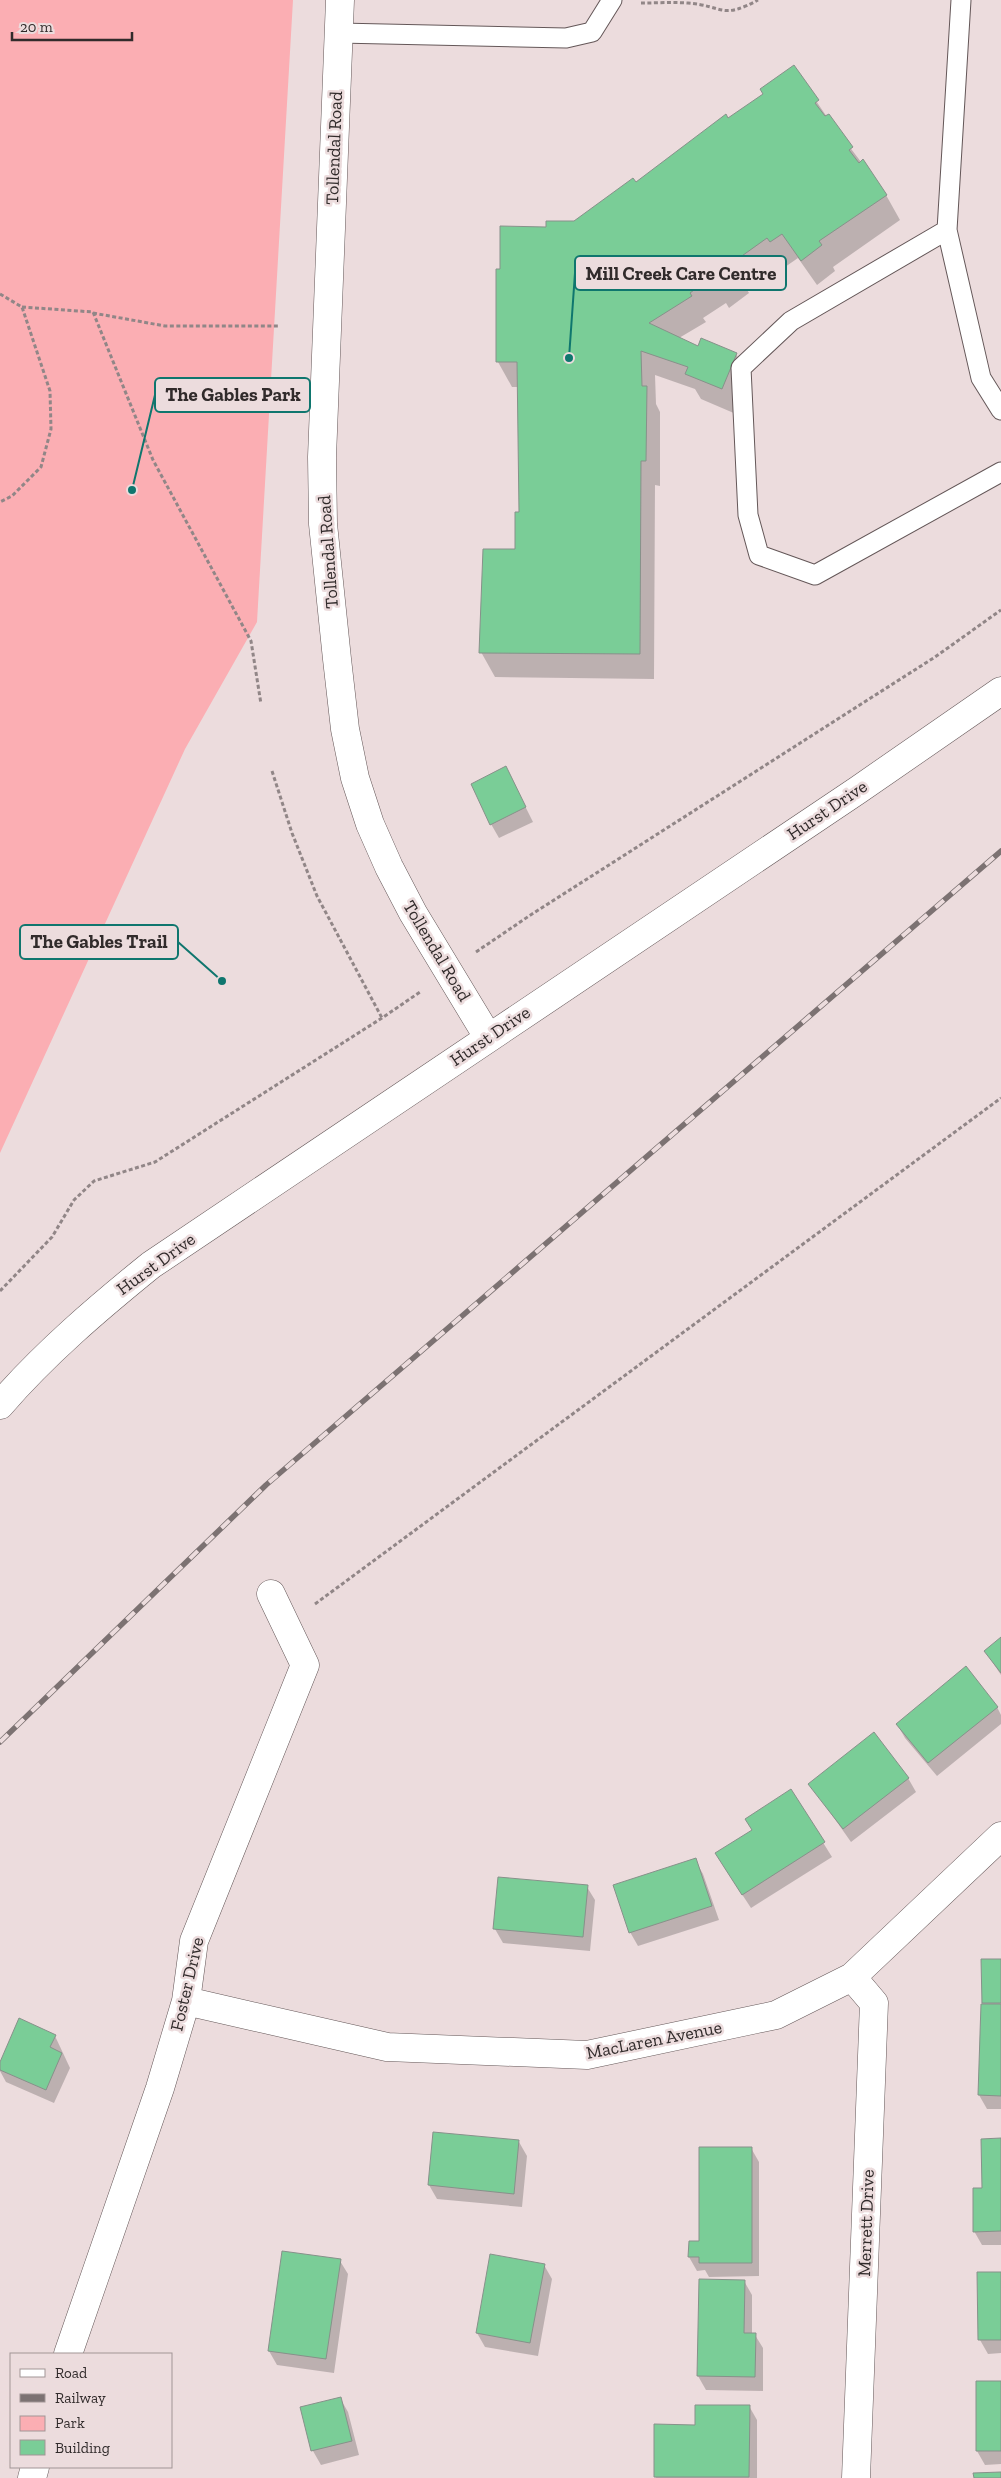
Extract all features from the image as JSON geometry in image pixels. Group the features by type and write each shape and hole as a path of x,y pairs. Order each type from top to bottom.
{"street":[{"name":"Tollendal Road","path":"340,0 322,457 323,524 345,729 355,778 370,824 389,866 413,913 488,1037"},
{"name":"Hurst Drive","path":"0,1405 46,1357 95,1311 151,1265 850,795 1001,691"},
{"name":"Foster Drive","path":"68,2353 160,2088 186,2001 194,1941 305,1665 271,1594"},
{"name":"MacLaren Avenue","path":"186,2001 387,2047 587,2055 776,2015 852,1977 1001,1836"},
{"name":"Merrett Drive","path":"852,1977 874,2003 856,2478"}],"lane":[{"path":"339,33 566,38 592,32 612,0"},
{"path":"961,0 947,230 981,378 1001,410"},
{"path":"947,230 792,320 741,368 748,515 759,555 816,575 1001,472"}],"path":[{"path":"656,3 687,3 706,6 721,12 739,10 758,0"},
{"path":"0,294 22,308 93,312 165,326 278,326"},
{"path":"0,502 12,496 41,467 51,429 50,391 22,308"},
{"path":"93,312 153,460 251,641 261,704"},
{"path":"472,955 529,916 934,657 1001,610"},
{"path":"272,771 292,833 317,896 382,1018"},
{"path":"0,1291 52,1237 74,1200 94,1181 155,1162 382,1018 424,989"},
{"path":"286,1625 1001,1098"}],"green space":[{"path":"0,0 293,0 257,622 185,749 0,1153"}],"building":[{"path":"794,65 819,100 815,103 825,116 829,114 853,147 849,150 859,163 863,159 887,195 819,241 822,245 801,261 782,234 770,242 767,238 732,263 736,268 714,283 710,278 690,293 692,296 649,323 698,346 701,338 737,353 722,389 685,374 688,367 641,351 642,386 647,386 646,461 641,461 640,654 479,653 483,549 515,549 515,512 519,512 517,362 496,362 496,269 500,269 500,226 546,227 546,221 574,221 633,178 636,182 726,114 728,118 763,94 760,89"},
{"path":"506,766 526,807 490,825 471,784"},
{"path":"1001,1637 1001,1673 984,1651"},
{"path":"966,1666 998,1707 928,1763 896,1724"},
{"path":"874,1732 909,1778 843,1829 808,1784"},
{"path":"791,1789 825,1842 742,1895 715,1853 752,1830 745,1819"},
{"path":"696,1858 712,1906 629,1933 613,1885"},
{"path":"498,1877 588,1885 583,1937 493,1929"},
{"path":"981,1959 1001,1959 1001,2003 982,2003"},
{"path":"981,2004 1001,2004 1001,2096 978,2095"},
{"path":"19,2018 56,2035 50,2047 62,2053 46,2090 0,2070 0,2062"},
{"path":"433,2132 519,2140 514,2194 428,2185"},
{"path":"1001,2138 1001,2231 973,2232 973,2188 982,2188 981,2139"},
{"path":"699,2147 752,2147 752,2263 699,2263 699,2257 688,2257 689,2241 699,2241"},
{"path":"282,2251 341,2259 326,2359 268,2351"},
{"path":"490,2254 545,2264 530,2343 476,2333"},
{"path":"977,2272 1001,2272 1001,2340 978,2340"},
{"path":"699,2279 745,2280 744,2333 756,2333 755,2377 697,2376"},
{"path":"976,2381 1001,2381 1001,2451 976,2451"},
{"path":"341,2397 352,2441 311,2451 300,2407"},
{"path":"695,2405 750,2405 749,2477 654,2477 654,2424 695,2425"},
{"path":"1001,2472 1001,2478 974,2478 973,2473"}],"railway":[{"path":"0,1742 266,1485 1001,851"}],"place":[{"name":"Mill Creek Care Centre","path":"569,358"},
{"name":"The Gables Park","path":"132,490"},
{"name":"The Gables Trail","path":"222,981"}]}
